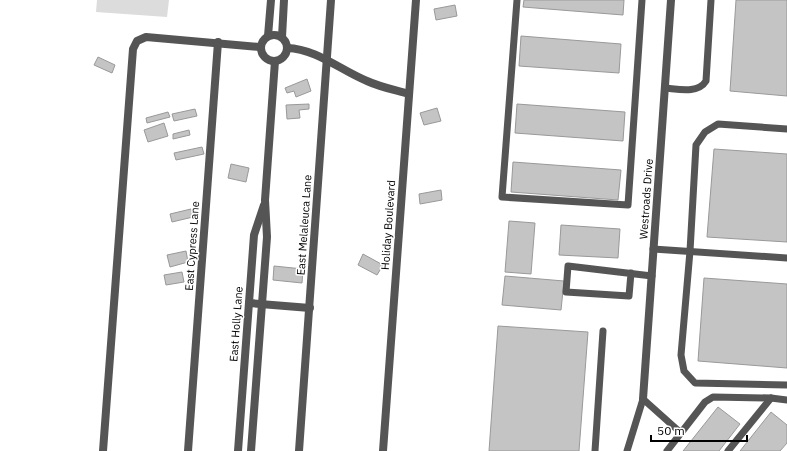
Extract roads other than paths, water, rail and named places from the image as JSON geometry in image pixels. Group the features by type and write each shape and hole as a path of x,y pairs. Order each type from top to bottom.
{"street":[{"path":"268,36 271,0"},
{"path":"282,37 275,34 268,36 263,40 260,47 261,52 267,59 275,61 284,57 287,48 282,37 284,0"},
{"name":"East Melaleuca Lane","path":"299,451 331,0"},
{"name":"Holiday Boulevard","path":"383,451 416,0"},
{"name":"Westroads Drive","path":"643,399 671,0"},
{"path":"104,451 133,49 137,41 146,37 218,42 260,47"},
{"name":"East Cypress Lane","path":"188,451 218,42"},
{"path":"287,48 299,48 327,59 367,81 409,94"},
{"name":"East Holly Lane","path":"251,451 267,237 265,200 275,61"},
{"name":"East Holly Lane","path":"238,451 254,235 265,200"},
{"path":"249,303 310,308"}],"lane":[{"path":"517,0 502,197 628,205 642,0"},
{"path":"665,88 695,89 702,87 706,81 710,0"},
{"path":"787,129 718,124 704,132 696,145 690,252 681,355 684,371 695,383 787,385"},
{"path":"654,249 787,258"},
{"path":"631,274 629,296 566,292 568,266 652,276"},
{"path":"595,451 604,331"},
{"path":"667,451 705,402 713,397 771,398 787,400"},
{"path":"728,451 771,398"},
{"path":"627,451 643,399 681,433"}]}
